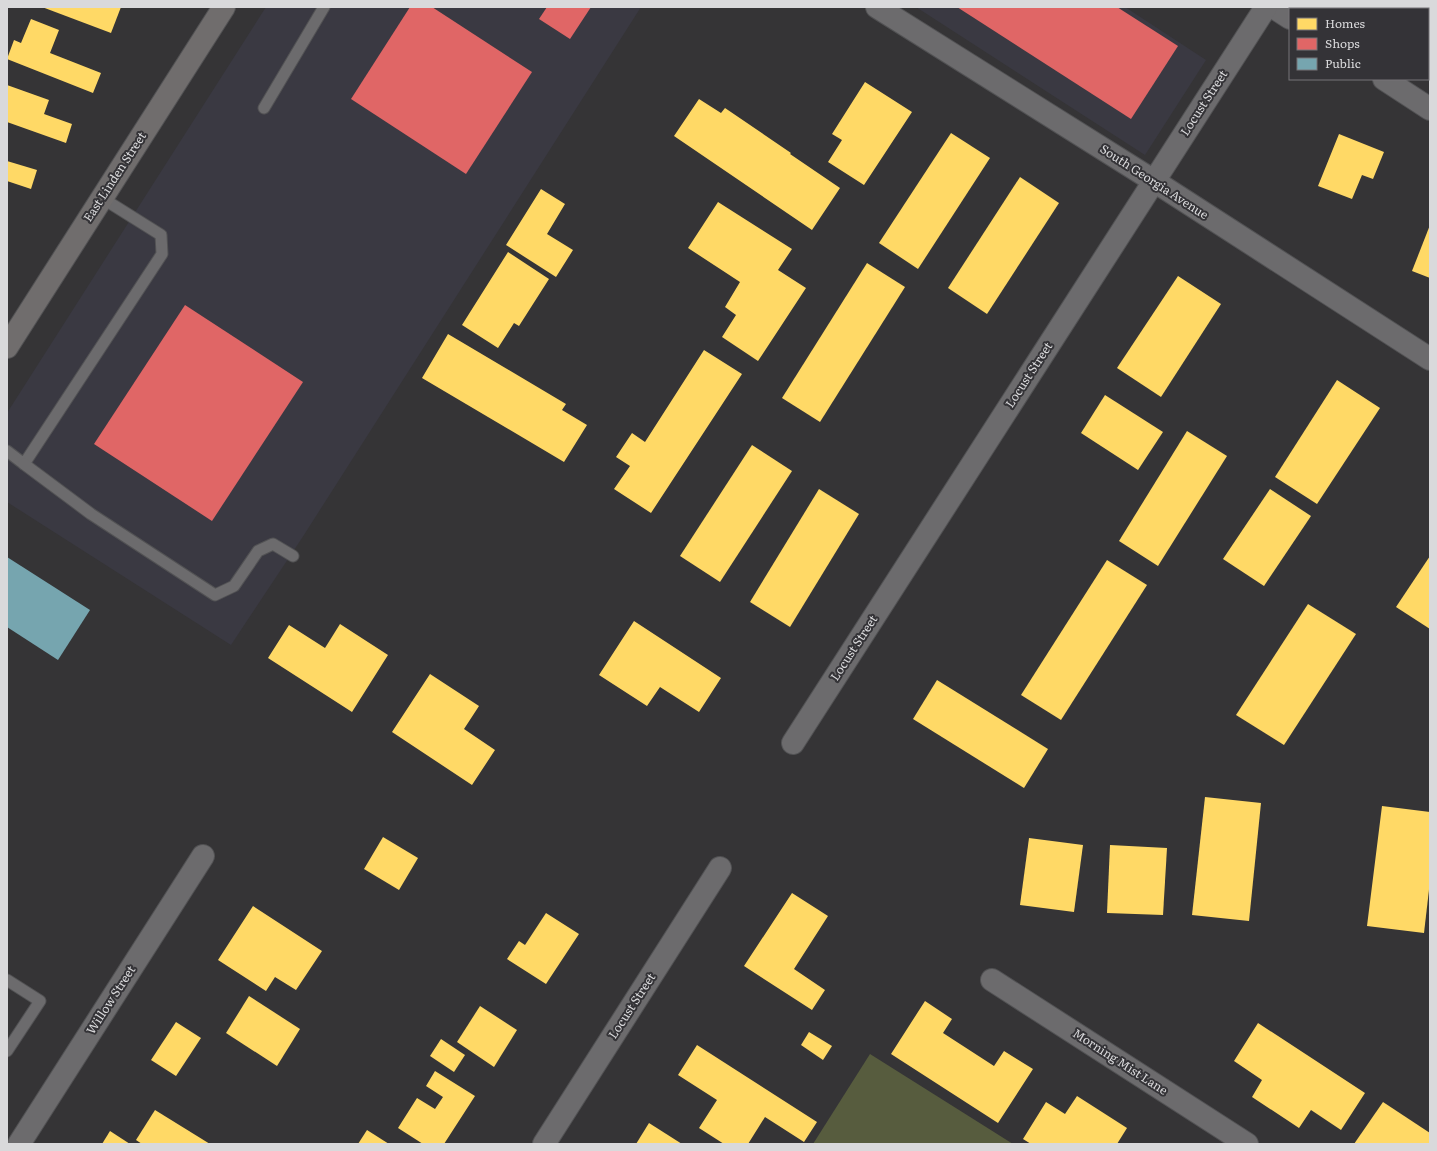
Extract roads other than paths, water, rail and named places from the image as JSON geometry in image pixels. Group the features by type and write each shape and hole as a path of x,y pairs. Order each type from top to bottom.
{"main road":[{"name":"East Linden Street","path":"7,348 224,7"}],"street":[{"name":"South Georgia Avenue","path":"877,7 1154,181 1430,359"},
{"name":"Locust Street","path":"793,743 1266,7"},
{"path":"1273,7 1289,17"},
{"path":"1386,80 1430,109"},
{"name":"Willow Street","path":"19,1144 203,856"},
{"name":"Locust Street","path":"544,1144 720,868"},
{"name":"Morning Mist Lane","path":"992,980 1247,1144"}],"lane":[{"path":"264,108 324,7"},
{"path":"24,464 162,254 161,235 102,198"},
{"path":"7,451 91,514 215,595 234,586 258,551 273,544 293,556"},
{"path":"7,980 40,1001 7,1051"}]}
